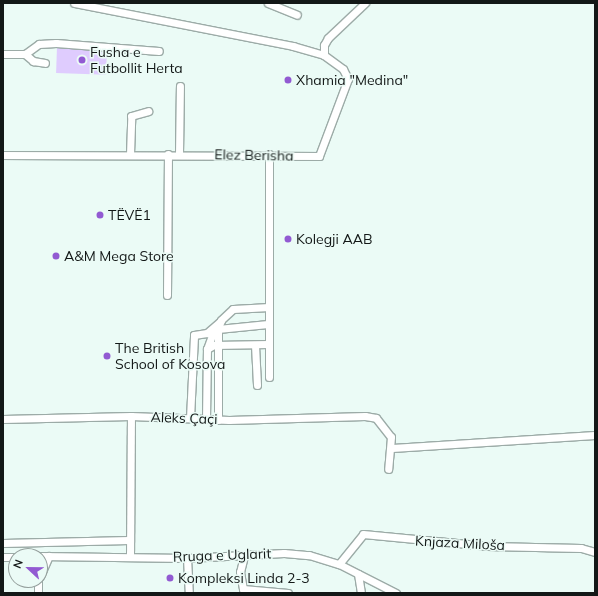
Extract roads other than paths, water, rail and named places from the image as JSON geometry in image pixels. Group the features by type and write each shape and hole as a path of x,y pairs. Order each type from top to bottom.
{"street":[{"path":"74,3 293,46 324,55 324,48 328,38 365,3"},
{"path":"268,3 297,15"},
{"path":"3,54 25,54 39,44 56,43 159,51"},
{"path":"25,54 33,61 45,63"},
{"name":"Elez Berisha","path":"3,155 269,154 319,156 348,79 343,70 324,55"},
{"path":"179,154 180,86"},
{"path":"130,154 130,117 132,114 148,111"},
{"path":"167,295 168,154"},
{"path":"269,154 269,377"},
{"path":"190,418 194,335 207,333 233,309 268,307"},
{"path":"218,420 218,329 221,320"},
{"path":"206,419 207,348 212,335 218,329 268,324"},
{"path":"207,348 218,346 268,344"},
{"path":"255,345 257,385"},
{"path":"130,416 130,556"},
{"name":"Aleks Çaçi","path":"3,418 130,416 218,420 365,416 376,418 383,424 391,437 392,448"},
{"path":"388,469 392,448 595,434"},
{"name":"Knjaza Miloša","path":"339,564 363,534 488,546 581,548 595,552"},
{"path":"3,543 129,540"},
{"name":"Rruga e Uglarit","path":"49,556 187,558 244,556 284,552 302,554 339,564 396,593"},
{"path":"244,556 240,572 243,590 288,593"},
{"path":"187,558 189,593"},
{"path":"358,574 361,593"}],"place":[{"name":"Fusha e Futbollit Herta","path":"82,60"},
{"name":"Xhamia \"Medina\"","path":"288,80"},
{"name":"TËVË1","path":"100,215"},
{"name":"Kolegji AAB","path":"288,239"},
{"name":"A&M Mega Store","path":"56,256"},
{"name":"The British School of Kosova","path":"107,356"},
{"name":"Kompleksi Linda 2-3","path":"170,578"}]}
